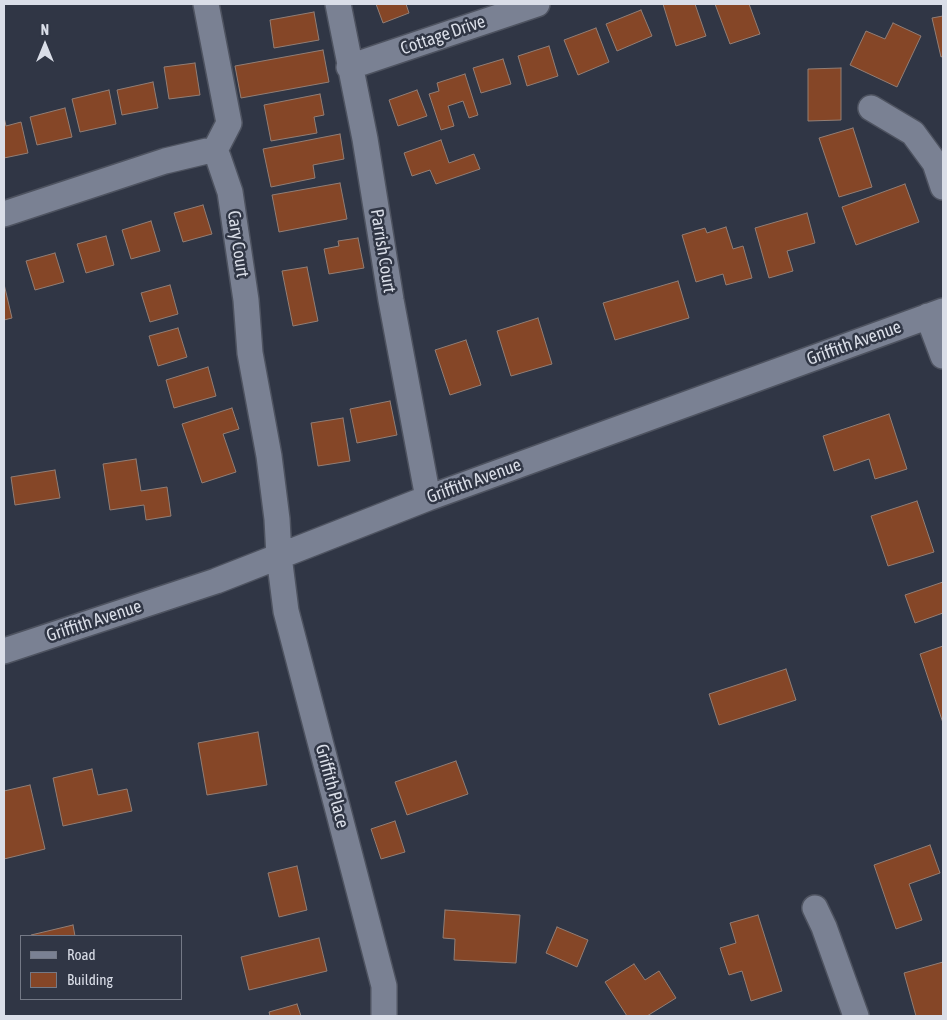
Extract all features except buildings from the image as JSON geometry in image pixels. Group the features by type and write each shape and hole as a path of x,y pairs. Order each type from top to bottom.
{"street":[{"path":"4,214 165,161 207,151 214,152 228,123 206,4"},
{"name":"Parrish Court","path":"338,4 349,67 365,139 391,300 428,498"},
{"name":"Cottage Drive","path":"349,67 537,4"},
{"path":"871,108 913,133 935,163 943,187"},
{"name":"Cary Court","path":"214,152 218,157 230,192 246,300 250,353 269,456 278,519 279,556"},
{"path":"936,314 943,356"},
{"name":"Griffith Avenue","path":"4,651 216,581 428,498 936,314"},
{"name":"Griffith Place","path":"279,556 286,611 384,986 384,1016"},
{"path":"815,908 824,927 856,1016"}]}
